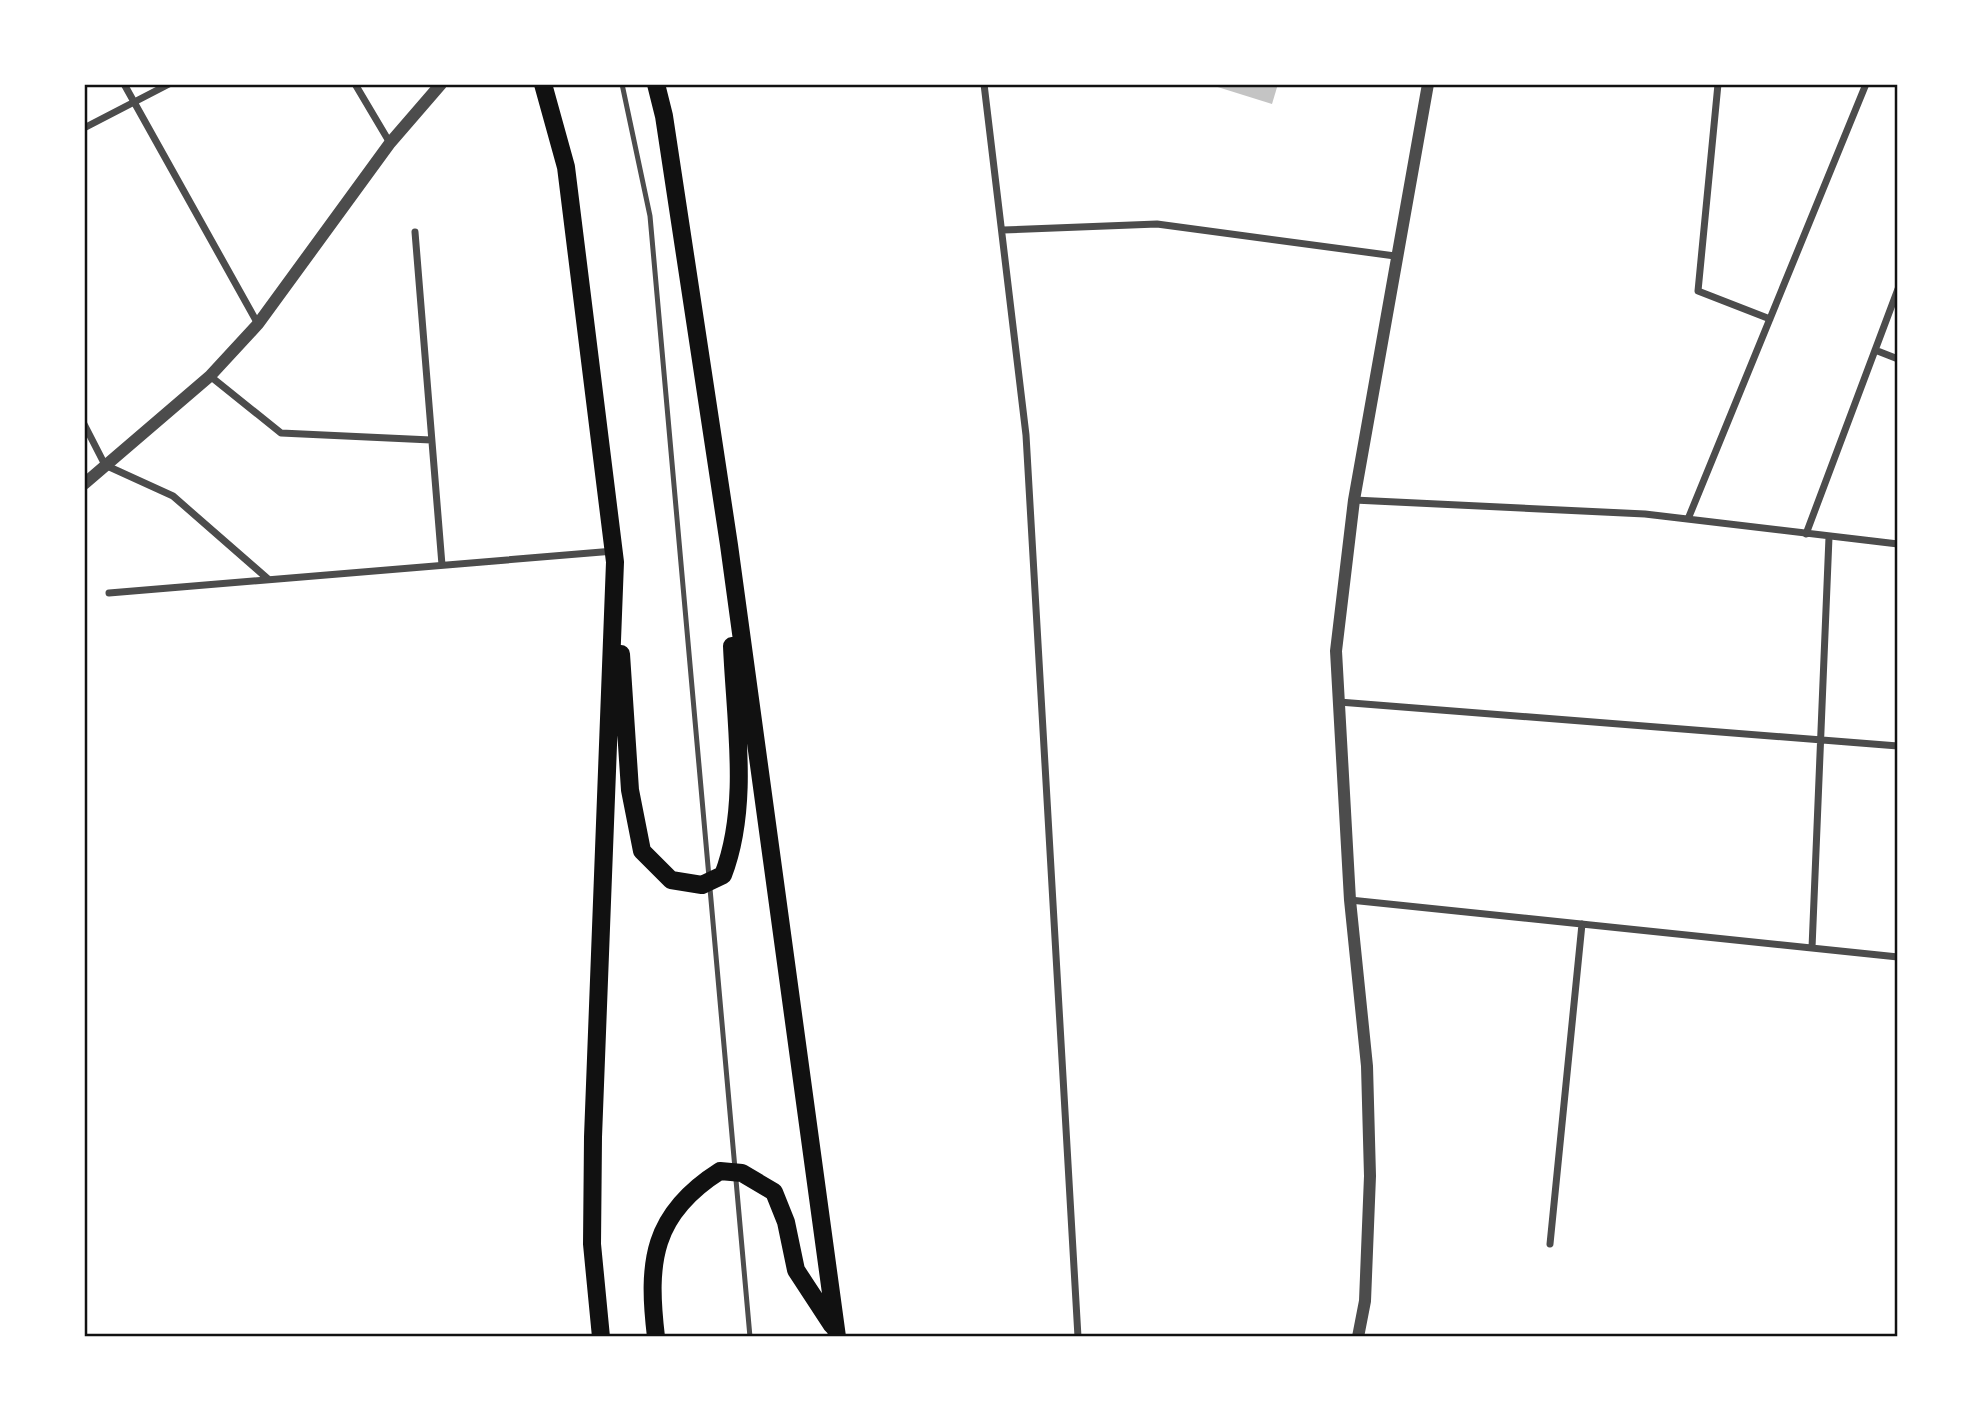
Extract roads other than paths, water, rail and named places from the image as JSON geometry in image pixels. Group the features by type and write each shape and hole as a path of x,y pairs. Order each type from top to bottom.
{"main road":[{"path":"543,84 566,167 614,557 630,790 642,851 671,880 702,885 723,875 734,847 737,813 729,545"},
{"path":"656,84 664,116 729,545 836,1334"},
{"path":"601,1337 592,1244 593,1137 614,557"},
{"path":"656,1337 652,1298 656,1254 663,1229 682,1199 720,1171 742,1173 774,1192 786,1222 796,1270 836,1334"}],"street":[{"path":"124,84 258,324"},
{"path":"84,128 169,84"},
{"path":"355,84 390,143"},
{"path":"84,484 210,376 258,324 390,143 441,84"},
{"path":"984,84 1027,435 1078,1337"},
{"path":"1359,1337 1365,1300 1370,1176 1367,1066 1350,900 1336,651 1354,500 1395,256 1428,84"},
{"path":"1718,84 1698,291 1770,319"},
{"path":"1688,519 1866,84"},
{"path":"1003,230 1157,224 1395,256"},
{"path":"415,232 442,565"},
{"path":"1806,534 1898,289"},
{"path":"1875,350 1898,359"},
{"path":"210,376 281,433 431,440"},
{"path":"84,424 105,465 173,496 268,579"},
{"path":"1354,500 1645,514 1898,544"},
{"path":"1812,948 1829,537"},
{"path":"108,593 442,565 614,557"},
{"path":"1339,702 1898,746"},
{"path":"1350,900 1898,957"},
{"path":"1550,1244 1582,924"}],"lane":[{"path":"622,84 650,216 659,351 750,1337"}]}
